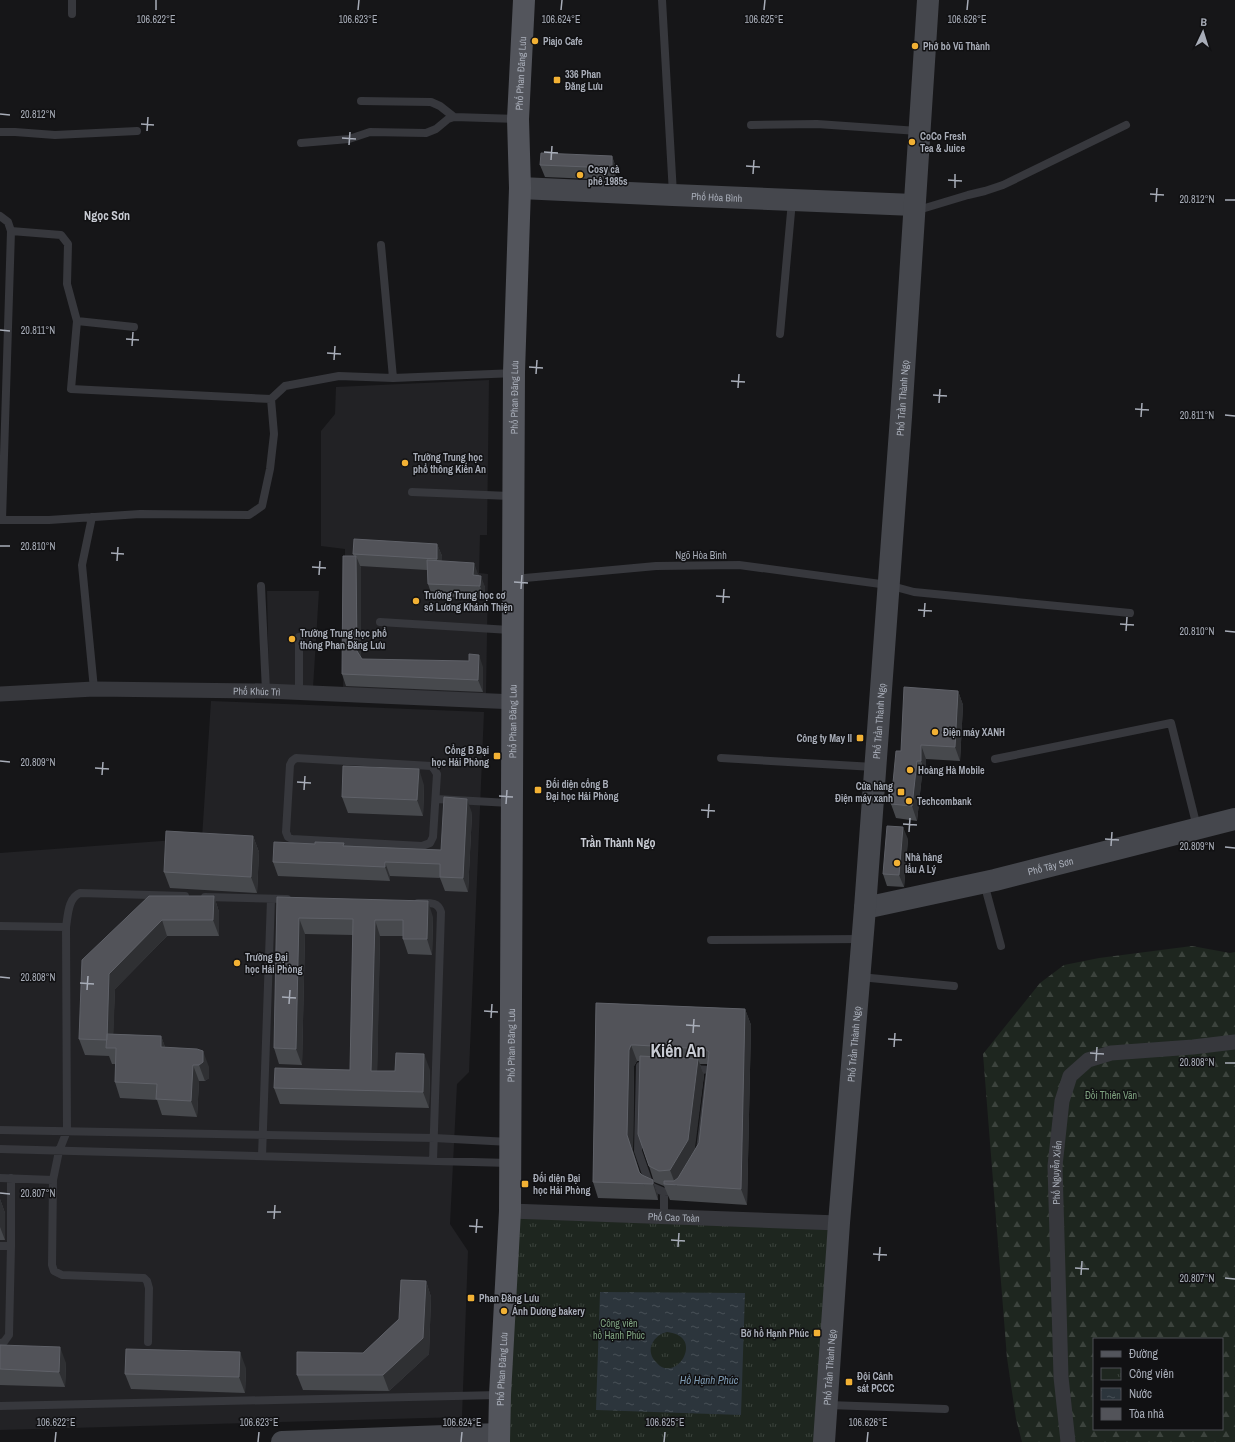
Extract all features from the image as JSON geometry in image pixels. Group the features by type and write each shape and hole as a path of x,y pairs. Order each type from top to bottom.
{"main road":[{"name":"Phố Phan Đăng Lưu","path":"499,1438 510,1211 514,372 520,188 518,119 524,0"},
{"name":"Phố Trần Thành Ngọ","path":"824,1442 839,1222 865,908 874,767 901,417 928,0"},
{"name":"Phố Hòa Bình","path":"520,188 792,200 914,208"},
{"name":"Phố Tây Sơn","path":"865,908 984,882 1235,819"},
{"path":"282,1442 499,1438"}],"street":[{"name":"Phố Khúc Trì","path":"0,694 94,689 266,691 513,702"},
{"name":"Phố Nguyễn Xiển","path":"1068,1442 1061,1377 1056,1166 1062,1101 1070,1076 1088,1060 1111,1054 1235,1042"},
{"name":"Phố Cao Toàn","path":"510,1211 839,1222"}],"lane":[{"path":"72,0 72,14"},
{"path":"662,0 673,195"},
{"path":"361,101 431,102 440,106 454,117"},
{"path":"301,143 349,139 370,132 426,133 436,130 448,119 454,117 518,119"},
{"path":"751,125 816,124 919,131"},
{"path":"914,208 985,191 1003,185 1126,125"},
{"path":"0,132 56,135 137,131"},
{"path":"780,334 792,200"},
{"path":"0,216 8,222 11,231 1,520 49,520 140,514 249,515 262,506 270,469 274,434 271,399"},
{"path":"11,231 62,235 68,244 69,260 67,284 77,321 71,389 271,399 285,386 340,376 393,378 514,372"},
{"path":"382,245 393,378"},
{"path":"77,321 134,327"},
{"path":"412,492 513,496"},
{"path":"92,517 82,565 94,689"},
{"name":"Ngõ Hòa Bình","path":"513,579 656,566 739,565 888,585 914,592 1130,613"},
{"path":"262,586 266,691"},
{"path":"380,622 513,630"},
{"path":"298,692 299,637"},
{"path":"995,760 1171,723 1197,828"},
{"path":"296,758 431,766 437,774 436,799 433,837 430,843 422,846 292,839 288,837 286,832 290,764 296,758"},
{"path":"721,758 874,767"},
{"path":"436,799 512,803"},
{"path":"984,882 1001,946"},
{"path":"148,1342 149,1288 147,1281 144,1278 62,1275 54,1271 52,1265 53,1180 59,1151 67,1132 66,927 71,900 80,893 294,899"},
{"path":"262,1156 271,898"},
{"path":"408,902 436,904 440,907 441,912 433,1161"},
{"path":"0,926 66,927"},
{"path":"711,940 862,938"},
{"path":"859,977 954,986"},
{"path":"640,1066 710,1070 699,1158 679,1191 664,1192 650,1186 638,1151 640,1066"},
{"path":"0,1130 434,1138 510,1142"},
{"path":"0,1150 510,1163"},
{"path":"0,1178 53,1180"},
{"path":"0,1343 4,1342 9,1335 11,1178"},
{"path":"664,1192 664,1217"},
{"path":"0,1246 11,1246"},
{"path":"0,1406 500,1395"},
{"path":"827,1405 945,1409"}],"shaded area":[{"path":"489,380 487,535 480,535 479,573 488,574 486,694 343,690 345,549 321,546 321,431 335,414 336,387"},
{"name":"Trường Trung học phổ thông Phan Đăng Lưu","path":"267,591 319,591 313,688 269,687"},
{"name":"Trường Đại học Hải Phòng","path":"211,701 484,712 469,1072 457,1084 450,1224 468,1251 462,1417 0,1430 0,853 202,838"}],"green space":[{"name":"Đồi Thiên Văn","path":"1192,946 1230,953 1235,952 1235,1442 1022,1442 1016,1419 1007,1358 983,1054 1040,983 1064,965 1099,958"},
{"name":"Công viên hồ Hạnh Phúc","path":"510,1211 839,1223 823,1442 500,1442"}],"water":[{"name":"Hồ Hạnh Phúc","path":"600,1292 745,1293 741,1415 596,1410","holes":["667,1332 679,1335 685,1342 686,1350 684,1358 671,1368 663,1367 655,1361 652,1356 652,1343 658,1336"]}],"building":[{"path":"541,153 612,156 612,168 540,165"},
{"path":"354,539 437,544 437,559 353,554"},
{"path":"343,556 356,556 357,651 362,659 469,661 469,654 479,655 478,680 342,674"},
{"path":"427,560 474,563 473,575 481,576 480,586 428,584"},
{"path":"904,687 958,691 955,747 921,745 921,761 917,761 912,806 891,804 896,751 901,751"},
{"path":"343,766 419,769 417,800 342,797"},
{"path":"444,797 467,799 463,878 440,877 440,864 385,862 385,867 273,862 274,842 315,844 315,842 344,843 343,846 441,850"},
{"path":"887,826 903,827 899,875 883,874"},
{"path":"166,831 253,836 251,877 164,872"},
{"path":"149,896 214,896 213,920 162,920 109,974 107,1040 79,1039 82,960"},
{"path":"277,897 428,901 427,939 403,939 403,920 375,920 371,1071 395,1071 396,1053 424,1054 423,1092 274,1088 275,1068 350,1070 353,919 299,918 296,1049 274,1048"},
{"path":"596,1003 745,1009 741,1189 664,1184 664,1181 674,1181 678,1178 699,1143 709,1052 705,1049 635,1045 631,1045 629,1050 627,1135 639,1172 653,1180 653,1184 593,1182"},
{"path":"107,1034 161,1036 161,1047 197,1049 203,1051 203,1062 199,1065 193,1065 191,1101 156,1099 157,1084 115,1082 116,1048 106,1048"},
{"path":"640,1056 698,1059 688,1140 670,1170 659,1171 649,1166 638,1134"},
{"path":"401,1280 426,1281 423,1338 383,1375 297,1375 297,1352 363,1353 399,1319"},
{"path":"0,1345 60,1347 59,1372 0,1369"},
{"path":"126,1349 240,1352 239,1377 125,1374"}],"place":[{"name":"Piajo Cafe","path":"535,41"},
{"name":"Phở bò Vũ Thành","path":"915,46"},
{"name":"336 Phan Đăng Lưu","path":"557,80"},
{"name":"CoCo Fresh Tea & Juice","path":"912,142"},
{"name":"Cosy cà phê 1985s","path":"580,175"},
{"name":"Trường Trung học phổ thông Kiến An","path":"405,463"},
{"name":"Trường Trung học cơ sở Lương Khánh Thiện","path":"416,601"},
{"name":"Trường Trung học phổ thông Phan Đăng Lưu","path":"292,639"},
{"name":"Điện máy XANH","path":"935,732"},
{"name":"Công ty May II","path":"860,738"},
{"name":"Cổng B Đại học Hải Phòng","path":"497,756"},
{"name":"Hoàng Hà Mobile","path":"910,770"},
{"name":"Đối diện cổng B Đại học Hải Phòng","path":"538,790"},
{"name":"Cửa hàng Điện máy xanh","path":"901,792"},
{"name":"Techcombank","path":"909,801"},
{"name":"Nhà hàng lẩu A Lý","path":"897,863"},
{"name":"Trường Đại học Hải Phòng","path":"237,963"},
{"name":"Đối diện Đại học Hải Phòng","path":"525,1184"},
{"name":"Phan Đăng Lưu","path":"471,1298"},
{"name":"Ánh Dương bakery","path":"504,1311"},
{"name":"Bờ hồ Hạnh Phúc","path":"817,1333"},
{"name":"Đội Cảnh sát PCCC","path":"849,1382"}],"district":[{"name":"Ngọc Sơn","path":"107,216"},
{"name":"Trần Thành Ngọ","path":"618,843"},
{"name":"Kiến An","path":"678,1051"}]}
